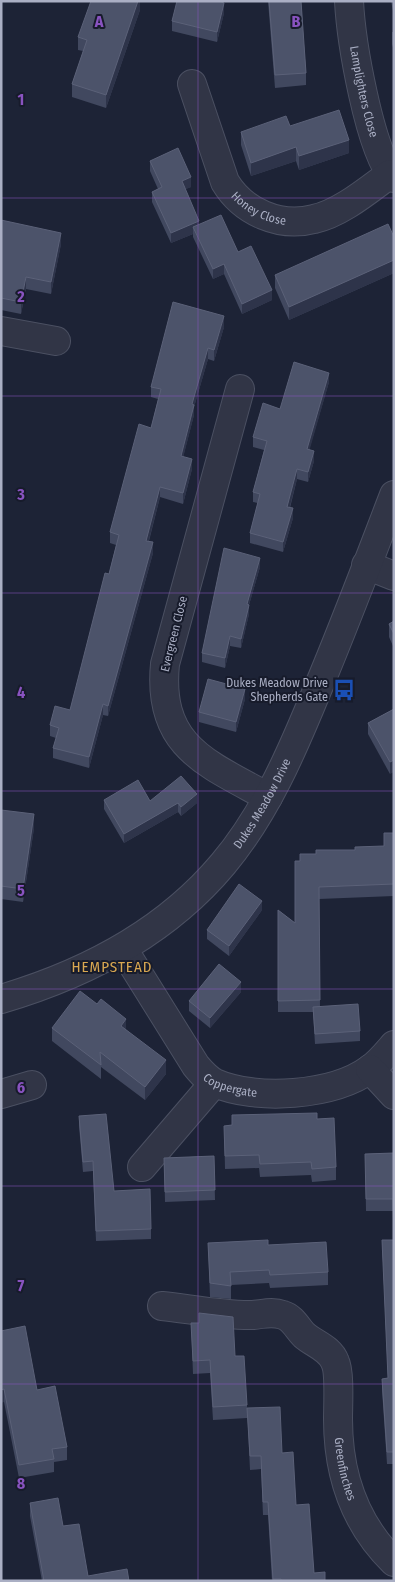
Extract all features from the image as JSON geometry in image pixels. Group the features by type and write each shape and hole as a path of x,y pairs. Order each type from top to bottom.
{"street":[{"name":"Lamplighters Close","path":"349,1 351,28 372,130 377,148 392,176"},
{"name":"Honey Close","path":"192,84 225,182 232,193 255,212 286,221 314,219 343,206 392,176"},
{"path":"1,331 56,341"},
{"name":"Evergreen Close","path":"240,390 165,664 164,697 168,714 182,742 197,756 268,797"},
{"name":"Dukes Meadow Drive","path":"1,999 74,974 123,949 174,912 224,863 268,797 301,730 394,495"},
{"path":"366,565 394,576"},
{"name":"Coppergate","path":"123,949 196,1066 205,1077 214,1082 248,1092 301,1091 340,1084 370,1069 394,1045"},
{"path":"370,1069 394,1094"},
{"path":"142,1167 214,1082"},
{"path":"1,1094 32,1085"},
{"name":"Greenfinches","path":"162,1306 252,1315 268,1312 284,1315 296,1324 304,1335 324,1348 336,1362 340,1455 347,1489 356,1512 371,1536 394,1562"}],"building":[{"path":"91,1 138,1 106,95 72,84 87,40 78,37"},
{"path":"177,1 219,1 224,3 217,32 172,21"},
{"path":"269,1 301,1 306,73 275,75"},
{"path":"339,110 349,140 299,156 296,147 251,163 241,132 286,116 290,126"},
{"path":"178,148 191,177 182,181 199,221 171,233 152,192 162,187 150,161"},
{"path":"221,215 238,252 251,246 272,290 242,304 224,264 213,269 193,227"},
{"path":"1,220 61,233 51,282 26,277 21,302 1,298"},
{"path":"388,224 394,237 394,260 289,307 275,275"},
{"path":"173,302 224,316 214,350 208,348 192,404 194,405 181,456 192,459 183,493 160,487 146,541 153,542 108,706 103,704 89,757 53,748 59,728 50,725 55,706 70,710 105,573 109,574 119,535 110,532 139,424 151,428 161,389 151,387"},
{"path":"294,362 329,373 307,449 314,451 308,472 297,469 287,507 293,508 283,542 250,533 260,494 253,492 267,441 253,437 263,403 280,409"},
{"path":"224,548 260,558 247,604 249,605 241,639 230,636 225,658 202,653"},
{"path":"394,621 394,634 389,624"},
{"path":"208,679 245,689 236,722 199,712"},
{"path":"394,709 394,760 390,762 368,723"},
{"path":"181,776 197,794 181,807 178,803 124,834 104,800 138,780 150,801"},
{"path":"1,810 34,814 23,889 1,886"},
{"path":"384,833 394,833 394,884 319,887 320,1000 278,1001 278,910 295,923 295,861 300,861 300,854 316,854 316,850 355,850 355,847 384,846"},
{"path":"239,884 262,901 229,946 207,930"},
{"path":"219,964 241,982 210,1018 189,1001"},
{"path":"80,991 97,1004 101,999 126,1019 121,1026 166,1060 145,1087 100,1052 101,1065 52,1028"},
{"path":"358,1004 360,1031 315,1034 313,1007"},
{"path":"317,1113 317,1119 334,1118 336,1167 312,1169 311,1162 260,1164 259,1155 225,1156 224,1126 232,1125 232,1115"},
{"path":"106,1114 114,1191 150,1189 151,1229 96,1231 93,1161 83,1162 79,1116"},
{"path":"394,1153 394,1238 393,1199 366,1199 365,1154"},
{"path":"214,1156 215,1190 165,1192 164,1158"},
{"path":"268,1240 268,1245 326,1242 328,1272 270,1275 269,1270 230,1272 231,1286 210,1283 208,1243"},
{"path":"382,1240 394,1240 394,1452 387,1452 382,1379 388,1378"},
{"path":"199,1313 233,1317 235,1356 244,1356 247,1405 213,1407 210,1360 193,1361 191,1323 199,1323"},
{"path":"25,1326 37,1390 55,1386 67,1447 52,1449 54,1459 19,1465 4,1389 1,1390 1,1331"},
{"path":"280,1407 282,1453 293,1452 296,1505 309,1504 314,1573 325,1572 325,1581 281,1581 281,1579 273,1579 268,1502 263,1502 261,1456 250,1456 247,1408"},
{"path":"58,1498 63,1526 79,1524 88,1576 127,1569 129,1581 44,1581 30,1503"}],"place":[{"name":"Dukes Meadow Drive Shepherds Gate","path":"344,690"}],"district":[{"name":"HEMPSTEAD","path":"112,967"}]}
